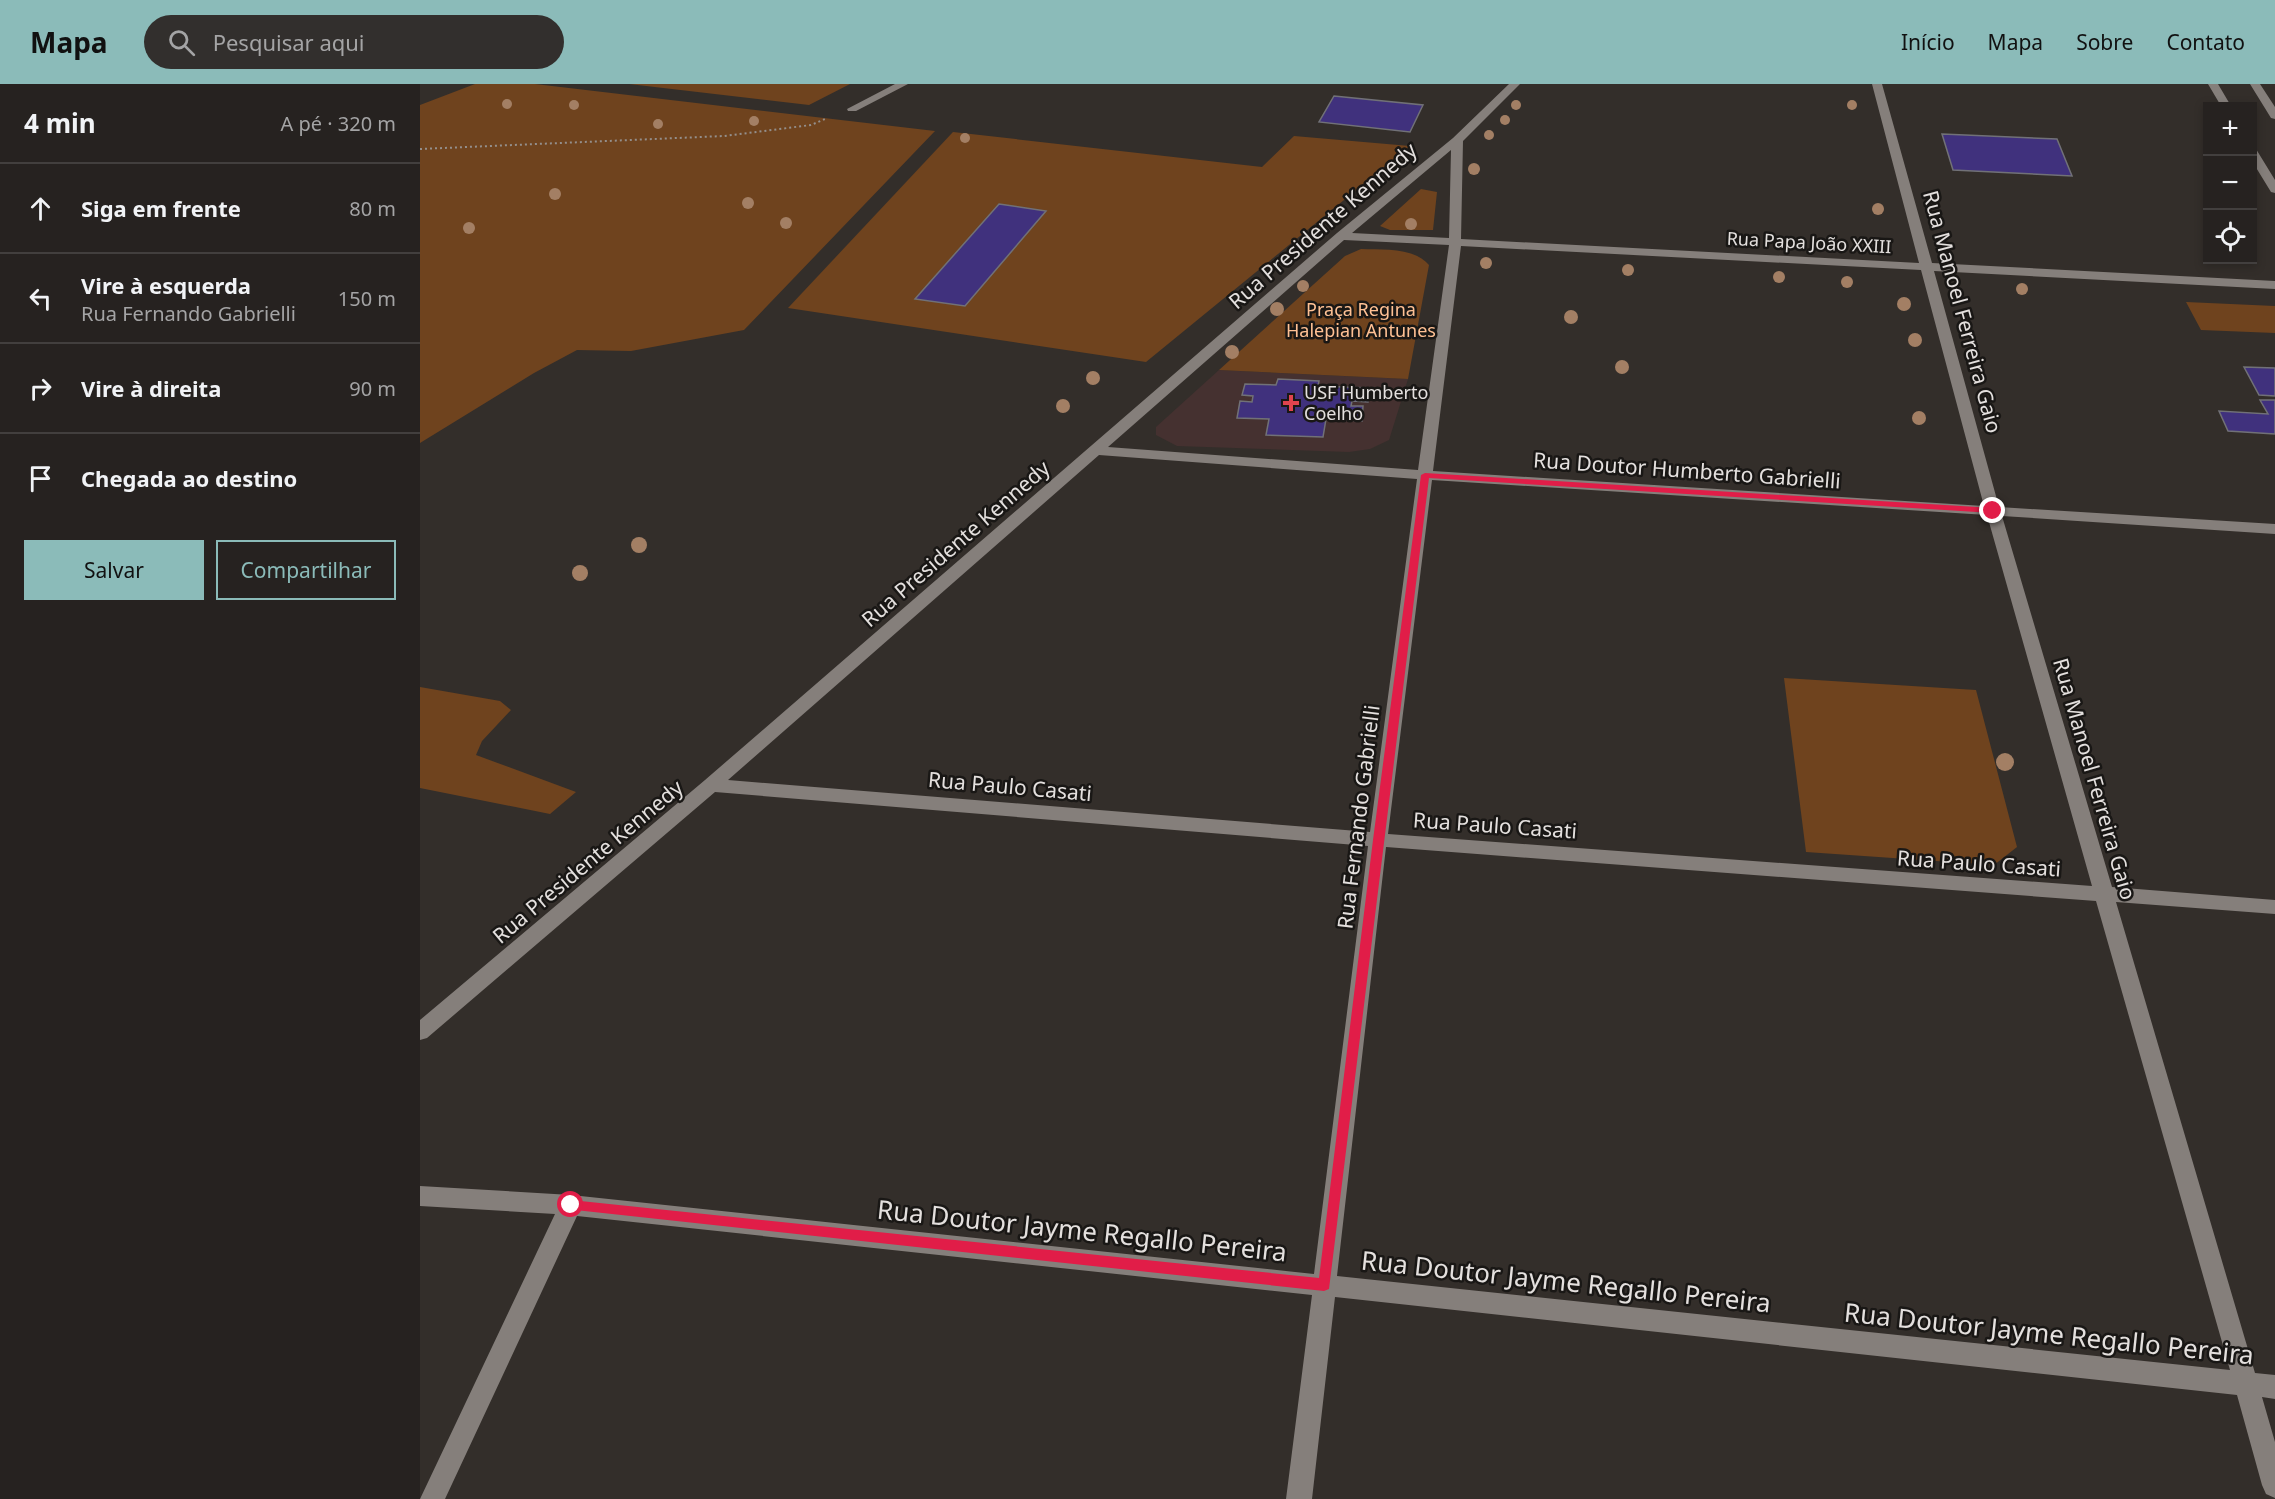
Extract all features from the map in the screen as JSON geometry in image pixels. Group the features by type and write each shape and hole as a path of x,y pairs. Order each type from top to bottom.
{"street":[{"path":"852,110 903,84"},
{"name":"Rua Presidente Kennedy","path":"420,1032 711,785 1341,236 1456,140 1515,84"},
{"name":"Rua Manoel Ferreira Gaio","path":"1877,84 1993,511 2275,1485"},
{"path":"2213,84 2224,102"},
{"path":"2255,84 2275,116"},
{"name":"Rua Fernando Gabrielli","path":"1299,1499 1378,840 1455,243 1456,140"},
{"path":"2256,156 2275,190"},
{"name":"Rua Papa João XXIII","path":"1341,236 2275,285"},
{"name":"Rua Doutor Humberto Gabrielli","path":"1096,450 1425,475 2275,529"},
{"name":"Rua Paulo Casati","path":"711,785 1378,840 2275,907"},
{"name":"Rua Doutor Jayme Regallo Pereira","path":"420,1196 571,1205 2275,1387"},
{"path":"432,1499 571,1205"}],"path":[{"path":"420,149 724,136 812,125 852,110"}],"shaded area":[{"name":"USF Humberto Coelho","path":"1219,370 1408,379 1389,440 1370,449 1349,452 1177,446 1156,435 1156,427"}],"green space":[{"path":"475,84 535,84 935,131 744,330 631,351 577,350 534,373 420,443 420,105"},
{"path":"629,84 850,84 809,105"},
{"path":"953,132 1262,167 1294,136 1410,146 1146,362 788,308"},
{"path":"1421,189 1437,192 1433,230 1390,230 1380,226"},
{"name":"Praça Regina Halepian Antunes","path":"1361,249 1407,252 1423,259 1429,265 1408,379 1219,370 1345,256"},
{"path":"2186,302 2275,306 2275,333 2201,330"},
{"path":"1784,678 1976,690 2017,847 1994,865 1806,852"},
{"path":"420,687 500,701 511,710 482,741 476,755 576,792 550,814 420,788"}],"building":[{"path":"1334,96 1423,105 1410,132 1319,122"},
{"path":"1942,134 2057,139 2072,176 1953,170"},
{"path":"999,204 1046,211 965,306 915,299"},
{"path":"2244,367 2275,368 2275,396 2259,395"},
{"path":"1278,379 1319,381 1318,386 1369,388 1368,402 1352,401 1351,406 1363,406 1362,421 1326,419 1323,437 1266,435 1269,419 1237,418 1240,401 1252,402 1253,396 1242,395 1245,384 1276,385"},
{"path":"2260,400 2275,400 2275,434 2228,431 2219,411 2268,414"}],"place":[{"name":"USF Humberto Coelho","path":"1291,403"}],"route":[{"path":"571,1205 1324,1285 1425,475 1993,511"}]}
